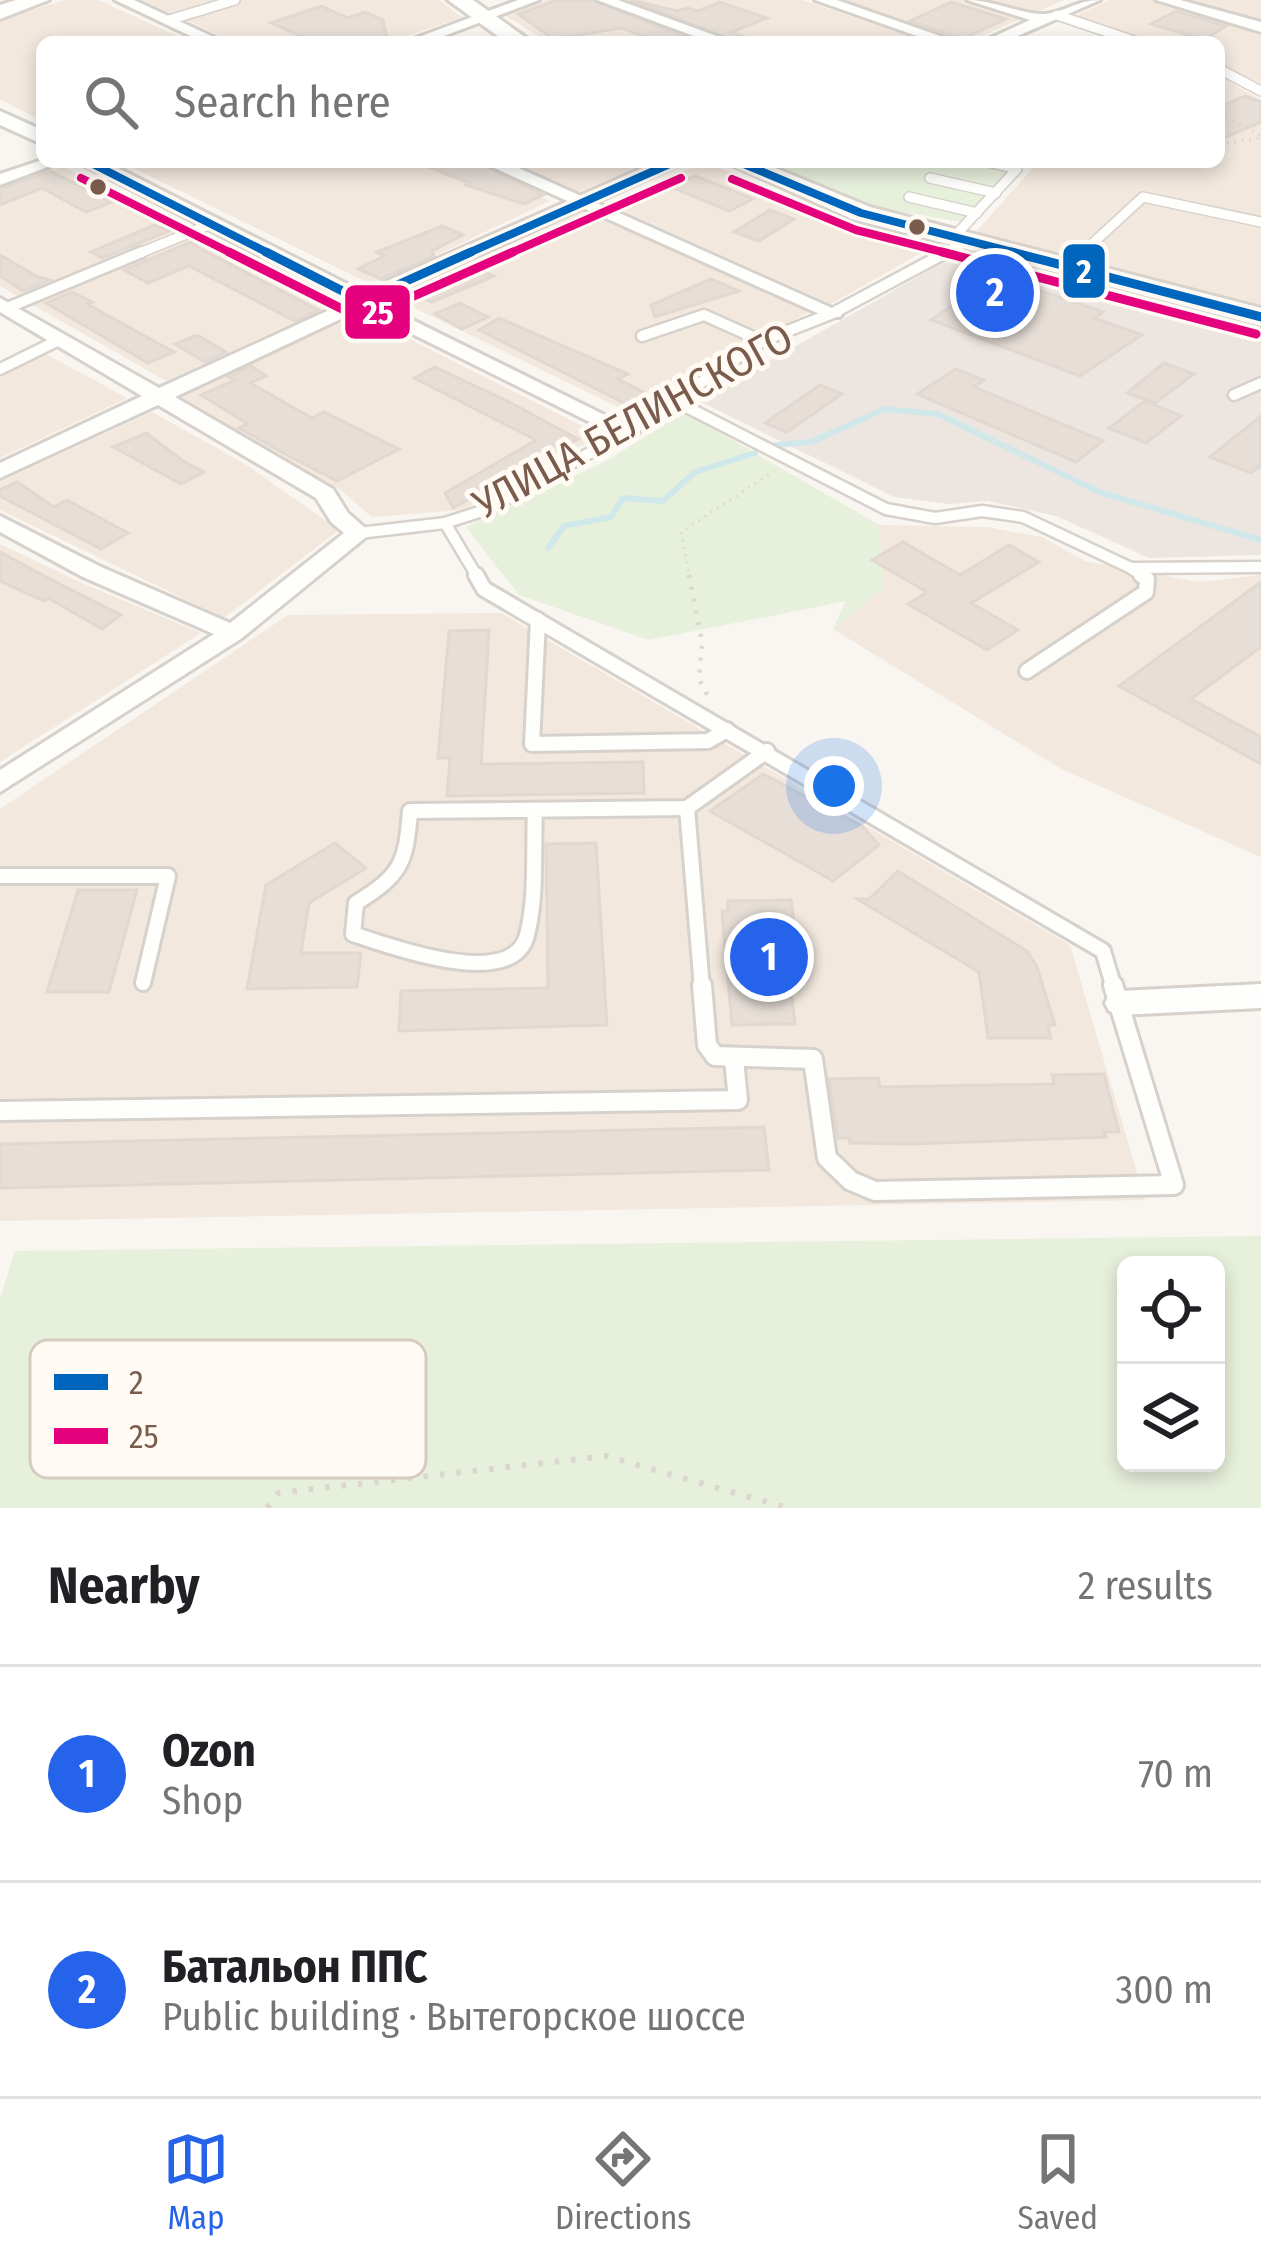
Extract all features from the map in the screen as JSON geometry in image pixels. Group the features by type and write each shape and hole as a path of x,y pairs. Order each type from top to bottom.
{"main road":[{"path":"0,12 38,0"},
{"path":"459,0 512,36"},
{"path":"753,168 861,213 1261,317"}],"street":[{"path":"122,0 203,36"},
{"path":"428,36 532,0"},
{"path":"604,0 708,36"},
{"path":"822,0 931,36"},
{"path":"974,0 1052,18"},
{"path":"1006,36 1093,0"},
{"path":"1163,0 1261,28"},
{"path":"0,117 36,135"},
{"path":"0,180 36,168"},
{"path":"101,168 628,432"},
{"path":"504,168 833,313"},
{"path":"0,471 660,168"},
{"path":"0,783 233,633 359,532 339,518 325,494 3,306"},
{"path":"0,524 92,572 233,633"},
{"path":"1120,1003 1261,996"}],"lane":[{"path":"169,20 236,0"},
{"path":"1052,18 1116,36"},
{"path":"1225,72 1261,91"},
{"path":"930,178 997,194 1017,169 1013,168"},
{"name":"УЛИЦА БЕЛИНСКОГО","path":"359,532 445,523 488,509 628,432 762,341 833,313 959,240 997,194"},
{"path":"909,197 977,213"},
{"path":"1068,266 1143,197 1261,223"},
{"path":"3,306 212,224"},
{"path":"642,336 704,315 762,341"},
{"path":"0,369 61,339"},
{"path":"1234,395 1261,382"},
{"path":"675,401 886,508 935,518 982,511 1023,517 1148,579 1146,592 1027,671"},
{"path":"445,523 484,589 1102,951 1174,1185 875,1191 850,1181 827,1158 813,1060 734,1060 715,1056 707,1045 687,808"},
{"path":"1131,568 1261,567"},
{"path":"538,620 532,744 709,741 727,730"},
{"path":"536,811 527,938 517,953 504,960 442,960 353,934 356,903 394,878 401,866 410,811 687,808 767,752"},
{"path":"0,876 167,876 143,983"},
{"path":"0,1112 738,1100 734,1060"}],"path":[{"path":"1225,116 1261,137"},
{"path":"1227,143 1261,137"},
{"path":"727,730 699,680 702,642 681,532 790,461"},
{"path":"426,1476 606,1456 788,1508"},
{"path":"267,1508 278,1493 411,1478"}],"shaded area":[{"path":"65,0 98,0 178,36 36,36 36,118 0,99 0,20"},
{"path":"142,0 439,0 462,17 407,36 221,36"},
{"path":"545,0 586,0 691,36 538,36 501,13"},
{"path":"617,0 802,0 910,36 719,36"},
{"path":"836,0 1064,0 981,36 948,36"},
{"path":"1110,0 1261,0 1261,83 1225,68 1225,36 1129,36 1073,17"},
{"path":"1225,79 1261,100 1261,306 976,232 1032,169 1028,168 1225,168"},
{"path":"66,168 336,303 166,381 0,286 0,189"},
{"path":"133,168 474,168 550,201 373,285"},
{"path":"518,168 634,168 578,193"},
{"path":"691,168 719,168 832,213 935,245 831,304 610,205"},
{"path":"583,212 812,310 628,412 396,299"},
{"path":"965,250 1261,341 1261,555 1149,558 1056,516 988,501 949,504 894,497 699,401"},
{"path":"360,314 600,435 462,510 372,517 338,488 172,400"},
{"path":"44,353 127,398 0,458 0,375"},
{"path":"152,412 245,464 339,530 224,618 0,510 0,482"},
{"path":"879,525 987,527 1042,537 1085,561 1199,582 1261,575 1261,857 1063,770 833,629 883,588"},
{"path":"0,544 84,584 201,633 0,762"},
{"path":"501,613 1070,945 1145,1200 0,1221 0,809 288,615"}],"green space":[{"path":"784,168 1017,169 966,223 870,206"},
{"path":"684,412 879,525 884,588 833,629 846,601 649,640 519,595 466,527 610,459"},
{"path":"1261,1236 1261,1508 0,1508 0,1298 15,1251"}],"building":[{"path":"557,0 593,0 682,36 643,36 622,28 549,36 518,14"},
{"path":"631,0 677,11 698,11 720,2 767,18 731,32 742,36 722,36"},
{"path":"951,2 1006,19 969,36 953,36 910,21"},
{"path":"321,6 348,18 365,12 383,20 387,36 301,36 271,23"},
{"path":"1176,11 1226,26 1210,36 1191,36 1151,24"},
{"path":"1245,96 1261,102 1261,122 1225,137 1225,104"},
{"path":"432,168 489,168 543,195 524,204 466,185 469,183"},
{"path":"50,171 112,202 86,212 42,188 0,205 0,189"},
{"path":"695,176 753,199 729,211 671,187"},
{"path":"770,210 794,219 759,241 734,232"},
{"path":"154,225 169,231 102,258 91,252"},
{"path":"442,226 463,235 432,251 434,256 381,279 358,269 384,256 377,252"},
{"path":"191,242 318,310 295,321 189,266 148,283 124,270"},
{"path":"0,255 50,280 23,291 0,276"},
{"path":"467,266 494,276 432,302 409,292"},
{"path":"997,276 1103,312 1094,318 1142,335 1080,376 931,320"},
{"path":"711,279 739,291 655,317 651,305"},
{"path":"72,292 174,352 148,363 46,303"},
{"path":"460,303 488,317 462,329 435,314"},
{"path":"499,318 628,374 618,379 651,396 632,407 479,330"},
{"path":"195,336 226,352 205,362 175,344"},
{"path":"1164,363 1194,374 1155,403 1127,393"},
{"path":"251,366 266,376 250,383 312,418 324,412 399,449 337,481 285,454 239,428 248,424 201,395 235,380 229,377"},
{"path":"435,367 578,439 453,508 445,493 536,440 414,378"},
{"path":"956,369 984,380 974,387 1103,441 1076,462 917,394"},
{"path":"820,385 842,394 787,432 765,423"},
{"path":"1145,401 1181,416 1146,443 1109,428"},
{"path":"1261,416 1261,465 1251,473 1210,457"},
{"path":"146,433 204,472 181,484 113,447"},
{"path":"17,482 54,507 67,500 128,533 101,549 0,496 0,490"},
{"path":"903,542 960,575 1009,545 1039,562 971,603 1018,630 987,650 908,604 927,592 872,560"},
{"path":"0,552 121,615 102,629 48,598 44,601 0,581"},
{"path":"1261,582 1261,647 1191,699 1261,737 1261,764 1119,686"},
{"path":"489,630 481,764 643,762 644,793 447,796 450,758 438,758 449,631"},
{"path":"763,774 862,826 879,845 833,881 710,811"},
{"path":"335,843 366,868 309,903 301,953 361,953 357,987 247,989 266,885"},
{"path":"596,843 607,1025 399,1031 401,991 548,988 546,844"},
{"path":"898,871 1027,951 1037,967 1055,1025 1048,1025 1051,1038 988,1038 979,972 857,899 869,899"},
{"path":"78,890 137,890 109,992 47,992"},
{"path":"791,900 795,931 784,931 795,1024 732,1025 722,911 728,911 728,901"},
{"path":"1104,1074 1119,1132 1104,1132 1106,1137 910,1144 850,1143 849,1138 838,1138 829,1079 878,1078 880,1087 1054,1084 1052,1075"},
{"path":"764,1127 769,1170 0,1188 0,1144"}],"waterway":[{"path":"776,445 811,442 885,409 938,414 1099,492 1261,540"},
{"path":"548,548 564,526 611,517 623,498 663,501 695,472 755,453"}],"transit line":[{"name":"2","path":"101,168 362,301"},
{"name":"2","path":"362,301 661,168"},
{"name":"2","path":"753,168 861,213 1261,317"},
{"name":"25","path":"81,178 362,319 681,178"},
{"name":"25","path":"732,179 856,230 1256,334"}],"place":[{"name":"Батальон ППС","path":"995,293"},
{"name":"Ozon","path":"769,957"}]}
